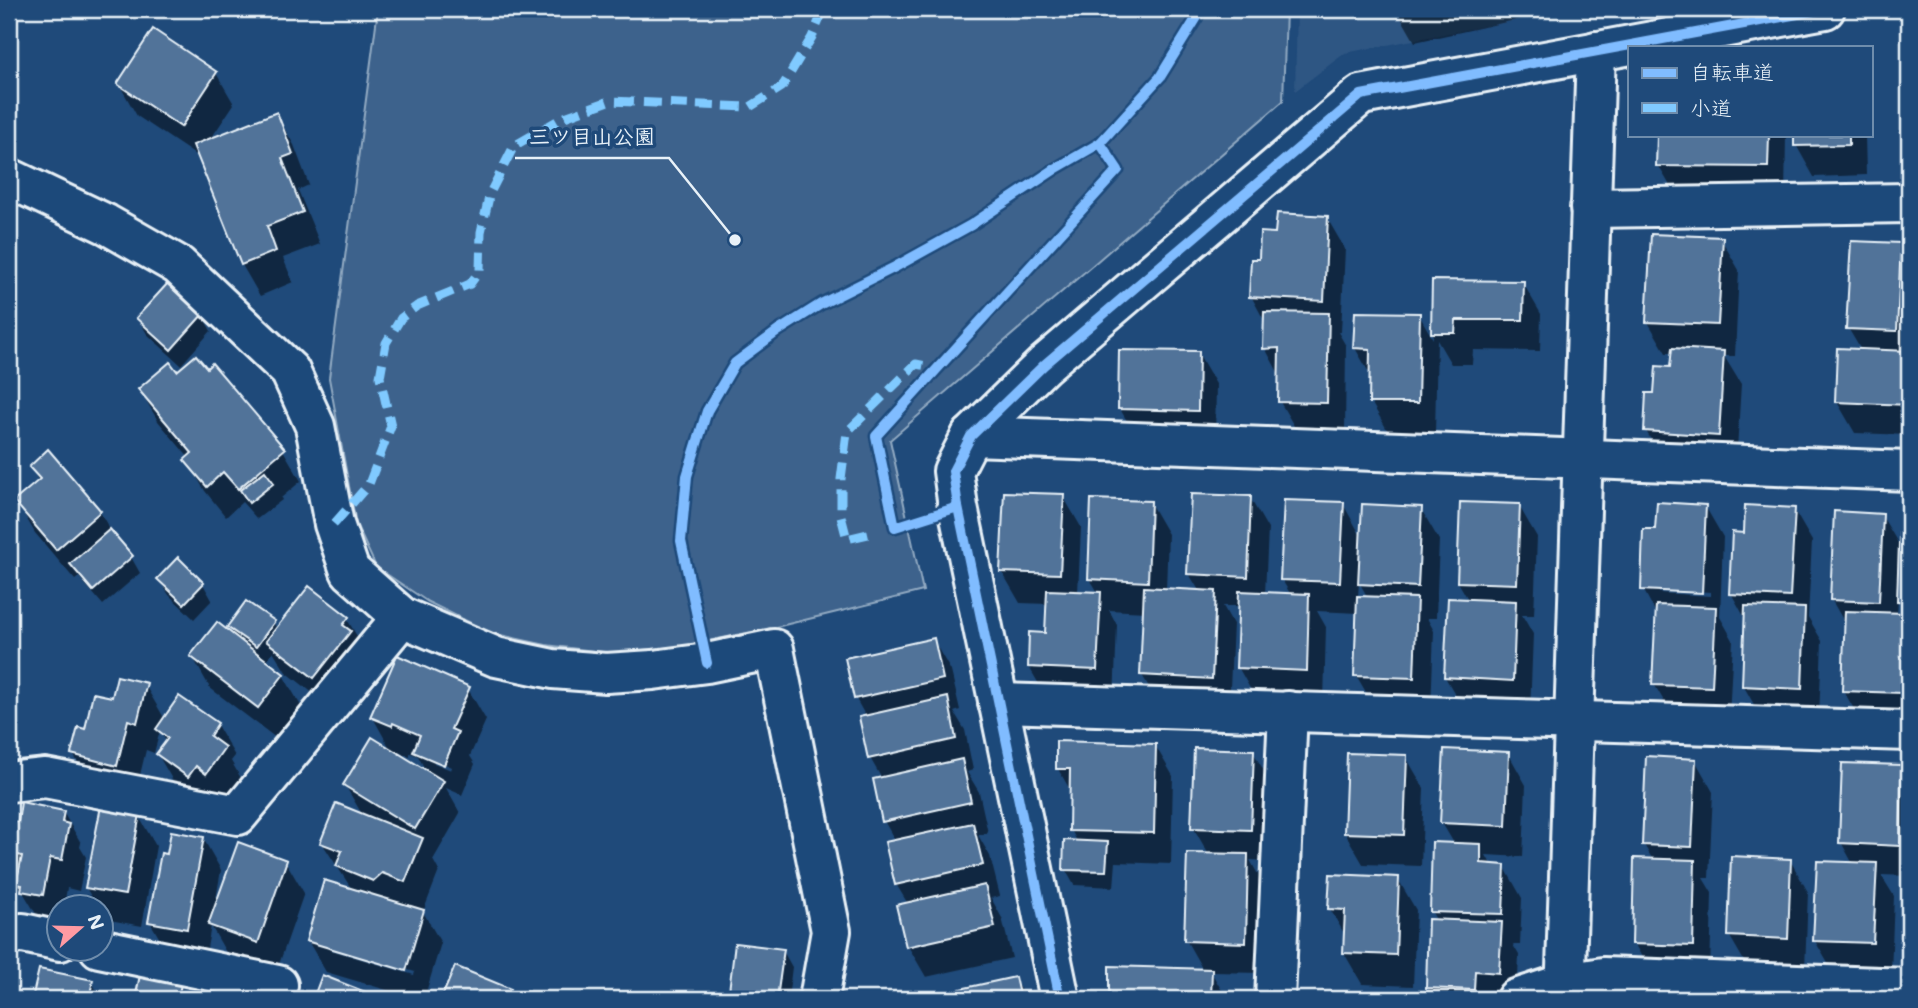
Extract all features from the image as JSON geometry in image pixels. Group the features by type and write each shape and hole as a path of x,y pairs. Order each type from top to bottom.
{"street":[{"path":"1060,999 958,507 953,471 971,436 1044,365 1361,94 1825,9"},
{"path":"1565,991 1596,51"},
{"path":"9,178 106,224 178,265 290,371 315,426 334,524 350,571 402,617 496,657 553,669 606,673 653,670 707,663 775,649 831,930 819,999"},
{"path":"1590,208 1909,204"},
{"path":"971,436 1909,471"},
{"path":"9,782 45,778 238,815 402,617"},
{"path":"999,703 1909,731"},
{"path":"1275,999 1288,711"},
{"path":"9,934 23,933 46,938"},
{"path":"116,952 278,985 274,999"},
{"path":"1516,999 1565,991 1603,977 1909,988"}],"shaded area":[{"path":"378,9 1286,9 1283,101 890,440 923,591 776,627 684,646 610,653 546,645 491,633 428,602 376,567 356,524 329,378"},
{"path":"1297,9 1576,9 1345,53 1295,91"}],"building":[{"path":"153,29 217,72 181,127 117,84"},
{"path":"277,112 293,154 282,158 303,212 267,226 276,251 241,265 193,145"},
{"path":"1657,136 1769,136 1768,167 1656,166"},
{"path":"1794,136 1849,136 1849,145 1794,146"},
{"path":"1277,213 1328,216 1324,301 1249,297 1251,259 1259,259 1260,232 1275,233"},
{"path":"1651,234 1723,237 1718,325 1646,322"},
{"path":"1851,241 1901,243 1897,331 1846,329"},
{"path":"1432,280 1524,281 1523,320 1456,320 1455,333 1431,333"},
{"path":"168,283 203,314 171,350 136,318"},
{"path":"1264,312 1329,313 1327,403 1278,402 1279,348 1263,349"},
{"path":"1355,312 1420,313 1418,403 1369,403 1370,349 1353,348"},
{"path":"1672,348 1724,351 1719,436 1644,431 1646,393 1654,393 1656,366 1670,367"},
{"path":"1837,348 1909,351 1909,405 1835,402"},
{"path":"1119,350 1199,351 1198,411 1118,409"},
{"path":"196,355 207,368 212,363 285,449 238,489 223,472 207,487 184,460 192,453 138,389 170,362 177,371"},
{"path":"48,449 101,511 56,550 14,501 40,479 29,467"},
{"path":"265,471 274,483 249,503 240,490"},
{"path":"1004,492 1064,494 1060,574 1000,572"},
{"path":"1191,494 1251,496 1248,577 1187,574"},
{"path":"1091,499 1151,501 1148,582 1088,579"},
{"path":"1284,500 1344,502 1340,582 1280,580"},
{"path":"1460,502 1520,504 1517,584 1457,582"},
{"path":"1657,502 1706,505 1702,593 1641,590 1643,529 1655,529"},
{"path":"1362,504 1422,507 1418,587 1358,584"},
{"path":"1745,505 1795,508 1790,597 1729,594 1732,532 1744,533"},
{"path":"1834,511 1883,514 1879,602 1830,600"},
{"path":"1900,513 1909,514 1909,602 1897,601"},
{"path":"110,529 133,556 93,591 70,564"},
{"path":"178,557 204,583 184,604 157,579"},
{"path":"309,586 349,617 343,625 351,631 314,678 266,641"},
{"path":"1144,587 1216,591 1212,679 1140,675"},
{"path":"1047,590 1101,592 1097,670 1028,667 1029,632 1045,633"},
{"path":"1239,591 1309,594 1307,671 1236,668"},
{"path":"1357,596 1417,598 1414,678 1354,676"},
{"path":"1448,598 1516,601 1513,681 1444,677"},
{"path":"246,601 275,621 256,647 227,627"},
{"path":"1656,605 1716,607 1712,687 1652,685"},
{"path":"1745,606 1805,608 1802,689 1742,686"},
{"path":"1845,611 1905,613 1902,693 1842,691"},
{"path":"217,622 284,674 258,708 190,656"},
{"path":"934,638 943,679 854,699 845,658"},
{"path":"397,655 470,687 451,729 458,732 444,765 413,752 420,735 393,723 392,726 370,717"},
{"path":"117,676 147,683 137,723 128,720 117,766 71,754 78,727 85,729 93,693 112,697"},
{"path":"179,696 218,723 210,736 225,747 206,774 196,766 188,777 156,754 168,738 156,729"},
{"path":"948,697 956,739 868,759 859,717"},
{"path":"372,737 444,781 415,829 343,785"},
{"path":"1056,741 1156,744 1154,833 1069,831 1070,769 1056,769"},
{"path":"1194,748 1254,750 1251,830 1191,828"},
{"path":"1444,749 1509,752 1506,826 1440,823"},
{"path":"1347,753 1407,755 1404,835 1344,833"},
{"path":"1646,756 1696,759 1692,847 1642,845"},
{"path":"962,759 971,802 882,822 873,779"},
{"path":"1842,763 1902,765 1900,846 1839,843"},
{"path":"21,802 64,811 62,822 69,824 62,860 50,858 43,895 21,891 22,885 16,884 22,856 9,853 12,821 18,822"},
{"path":"336,803 423,838 405,882 382,873 373,881 336,866 342,851 320,843"},
{"path":"101,806 140,814 125,895 85,888"},
{"path":"973,823 983,865 895,885 885,842"},
{"path":"171,831 204,837 187,929 148,922 161,853 167,854"},
{"path":"1064,840 1108,842 1106,871 1063,870"},
{"path":"238,842 287,860 258,943 208,925"},
{"path":"1432,842 1481,844 1481,863 1505,865 1503,914 1430,912"},
{"path":"1187,853 1248,854 1246,943 1184,941"},
{"path":"1731,856 1791,859 1788,939 1728,936"},
{"path":"1634,858 1695,860 1693,946 1632,944"},
{"path":"1817,861 1877,863 1873,943 1813,941"},
{"path":"1330,874 1399,877 1396,955 1343,953 1345,910 1328,909"},
{"path":"324,880 424,910 406,971 306,941"},
{"path":"985,885 995,927 906,947 896,905"},
{"path":"1428,919 1502,922 1499,973 1475,971 1474,990 1426,988"},
{"path":"735,943 784,949 777,998 755,995 755,999 728,999"},
{"path":"455,966 511,989 507,999 441,999"},
{"path":"1109,966 1212,969 1211,999 1109,999"},
{"path":"39,969 93,980 89,999 32,999"},
{"path":"140,975 181,984 178,999 135,999"},
{"path":"322,975 383,999 313,999"},
{"path":"1015,977 1020,999 963,999 960,989"}],"marked path":[{"path":"334,524 369,484 391,426 380,377 386,343 401,318 417,306 470,284 480,270 481,232 490,193 514,146 562,118 609,101 750,107 782,87 812,37 824,9"},
{"path":"868,534 847,539 841,516 841,479 847,432 916,364 938,368"}],"cycle path":[{"path":"707,663 681,541 687,476 707,411 735,363 821,304 971,225 1055,169 1100,143 1160,77 1202,9"},
{"path":"1060,999 958,507 953,471 971,436 1044,365 1361,95 1825,9"},
{"path":"958,507 895,527 876,436 1118,170 1100,143"}],"place":[{"name":"三ツ目山公園","path":"735,240"}]}
